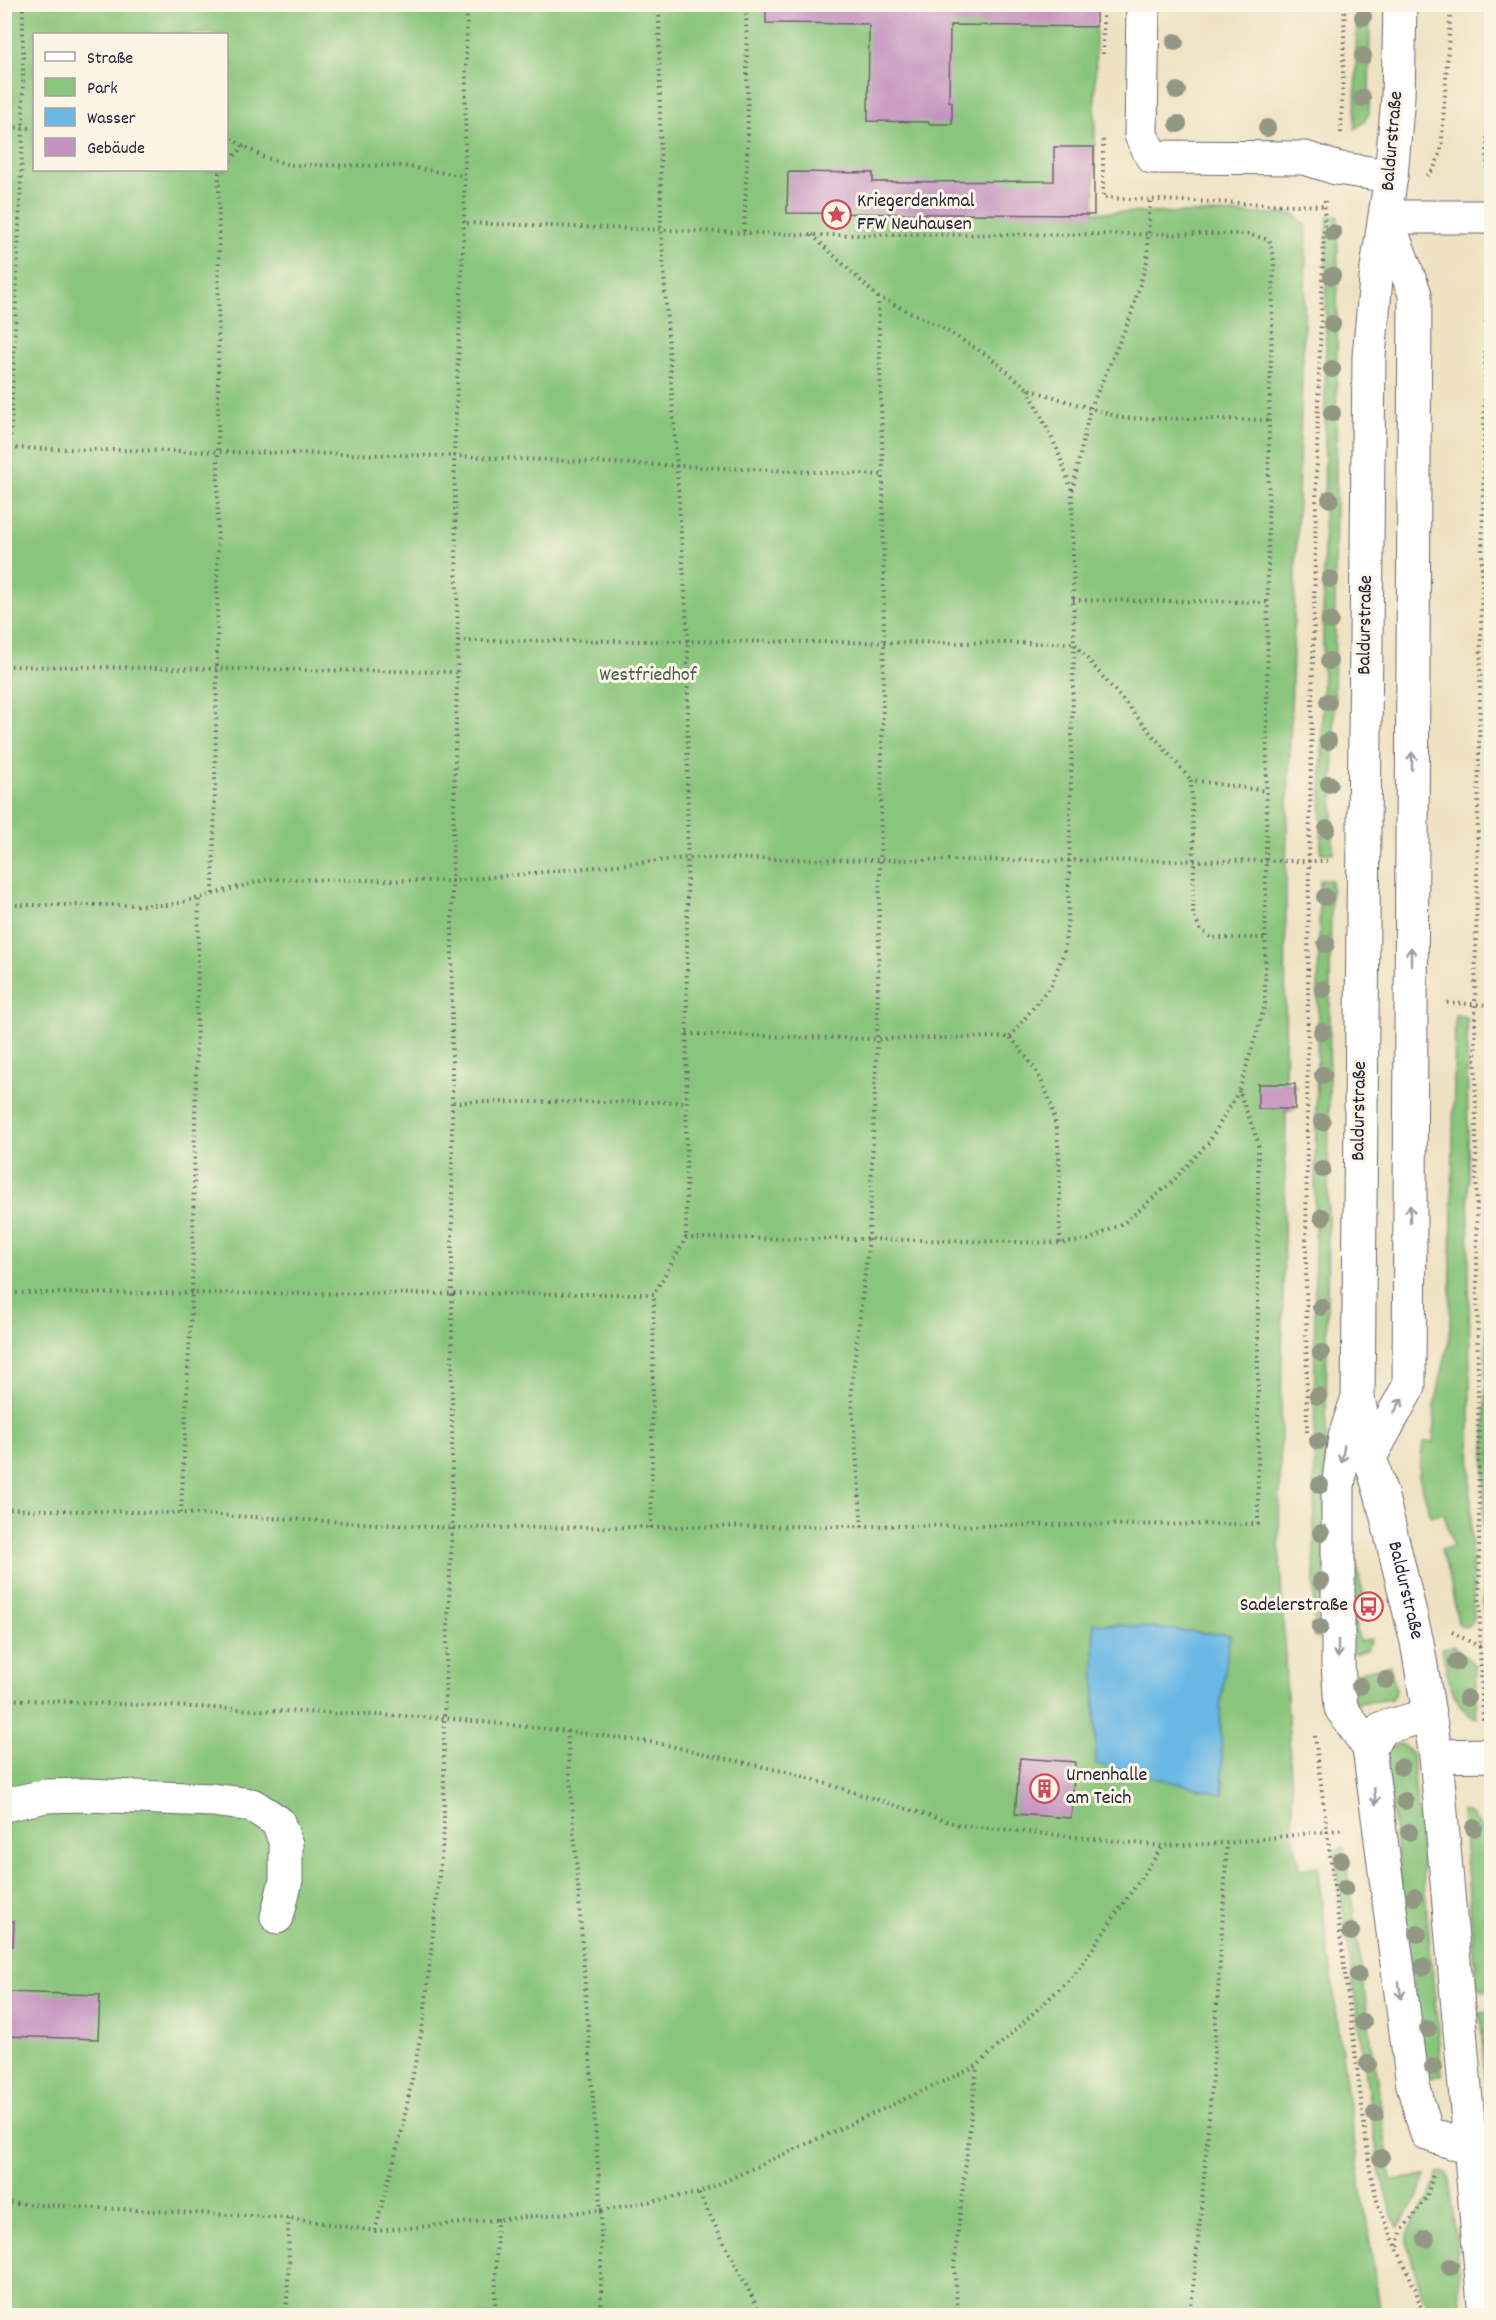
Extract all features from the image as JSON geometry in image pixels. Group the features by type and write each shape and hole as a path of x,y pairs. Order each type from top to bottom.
{"street":[{"path":"1143,4 1141,135 1152,157 1305,158 1336,168 1391,176"},
{"name":"Baldurstraße","path":"1400,4 1398,97 1386,217 1377,268 1369,357 1358,1398 1370,1457 1412,1617 1436,1756 1470,2148 1483,2210 1485,2316"},
{"path":"1370,1457 1409,1386 1415,294 1386,217 1489,217"},
{"path":"1361,1001 1410,1001"},
{"path":"1358,1398 1345,1436 1338,1487 1338,1664 1341,1708 1369,1748 1413,2085 1427,2134 1470,2148"},
{"path":"1369,1748 1382,1728 1430,1715"},
{"path":"1436,1756 1491,1755"},
{"path":"4,1805 46,1796 212,1800 252,1805 278,1822 286,1844 286,1880 277,1917"}],"path":[{"path":"4,682 10,448 23,128 23,4"},
{"path":"375,2231 402,2130 424,2018 444,1829 444,1718 452,1528 452,881 458,641 454,456 464,223 467,4"},
{"path":"651,1528 654,1294 686,1238 688,640 661,228 659,4"},
{"path":"744,231 748,133 746,4"},
{"path":"1307,1437 1309,861 1323,206 1336,168 1342,123 1345,4"},
{"path":"1478,1550 1475,1004 1489,217 1488,4"},
{"path":"4,127 33,128"},
{"path":"228,137 263,157 291,165 403,166 464,176"},
{"path":"228,162 244,146"},
{"path":"213,894 220,171"},
{"path":"1010,1037 1052,984 1064,952 1068,916 1074,643 1072,492 1090,409 1130,318 1147,261 1150,199"},
{"path":"464,223 661,228 811,235 1248,234 1269,240 1274,261 1269,420 1265,1005 1239,1091 1209,1143 1173,1181 1125,1222 1089,1240 1060,1243 686,1238"},
{"path":"811,235 878,297 937,325 990,357 1028,389 1122,418 1269,420"},
{"path":"862,1527 851,1390 869,1239 877,1039 884,643 883,475 878,297"},
{"path":"1028,389 1057,449 1072,492"},
{"path":"4,448 454,456 883,475"},
{"path":"1484,450 1491,449"},
{"path":"1073,600 1268,602"},
{"path":"458,641 1074,643 1191,780 1194,860 1193,914 1200,929 1212,938 1264,938"},
{"path":"5,666 457,672"},
{"path":"1191,780 1266,791"},
{"path":"4,905 170,905 268,879 452,881 687,858 1068,861 1363,860"},
{"path":"181,1513 192,1292 199,898"},
{"path":"1410,1001 1491,1005"},
{"path":"687,1034 877,1039 1010,1037"},
{"path":"1010,1037 1034,1067 1047,1093 1057,1133 1060,1243"},
{"path":"4,1509 181,1513 452,1528 1258,1524 1258,1142 1239,1091"},
{"path":"453,1102 686,1102"},
{"path":"4,1293 654,1294"},
{"path":"1479,1647 1491,1649"},
{"path":"4,1699 444,1718 567,1731 657,1743 795,1774 959,1825 1163,1846 1227,1843 1378,1825"},
{"path":"1314,1729 1370,2170 1378,2205 1398,2246 1416,2291 1423,2316"},
{"path":"567,1731 601,2210 601,2316"},
{"path":"1190,2316 1217,2020 1227,1843"},
{"path":"495,2316 497,2220 601,2210 699,2193 978,2066 1075,1974 1163,1846"},
{"path":"958,2316 954,2265 978,2066"},
{"path":"1398,2246 1401,2232 1427,2197 1433,2177 1427,2134"},
{"path":"699,2193 762,2316"},
{"path":"4,2203 288,2218 375,2231 601,2210"},
{"path":"286,2316 289,2262 288,2218"}],"green space":[{"name":"Westfriedhof","path":"5,5 1096,5 1094,212 1294,214 1307,227 1286,861 1285,1083 1295,1084 1295,1109 1286,1110 1279,1542 1294,1836 1299,1869 1317,1866 1350,2114 1381,2315 5,2316","holes":["1094,1624 1229,1635 1220,1707 1223,1793"]},
{"path":"1357,5 1370,5 1369,113 1364,122 1355,129"},
{"path":"1338,216 1333,853 1321,853 1327,217"},
{"path":"1320,880 1331,880 1324,1639 1314,1638 1315,1182"},
{"path":"1491,1003 1492,1642 1483,1606"},
{"path":"1455,1015 1467,1017 1471,1533 1474,1620 1469,1626 1464,1627 1458,1623 1450,1580 1441,1550 1453,1546 1444,1513 1431,1516 1419,1476 1423,1442 1433,1442 1435,1405 1450,1335"},
{"path":"1350,1532 1364,1597 1350,1602 1359,1642 1372,1639 1367,1650 1347,1656"},
{"path":"1454,1646 1475,1665 1477,1718 1461,1706 1452,1689 1442,1648"},
{"path":"1390,1665 1396,1691 1391,1699 1351,1703 1349,1675"},
{"path":"1401,1744 1412,1753 1442,2075 1429,2078 1425,2074 1385,1755 1390,1747"},
{"path":"1462,1812 1471,1814 1486,1835 1491,1849 1491,1990 1483,1991 1477,1987"},
{"path":"1344,1847 1391,2180 1426,2176 1419,2197 1398,2227 1386,2196 1379,2164 1360,2036 1335,1852"},
{"path":"1492,2011 1491,2149 1480,2012"},
{"path":"1442,2172 1450,2180 1462,2315 1430,2315 1415,2272 1407,2237 1408,2231 1434,2189 1437,2173"}],"water":[{"path":"1094,1623 1230,1635 1220,1707 1223,1794 1096,1764"}],"building":[{"path":"766,5 1096,5 1096,27 950,25 949,101 952,102 952,124 868,121 869,24 766,23"},
{"path":"1054,147 1094,147 1094,215 787,213 788,172 873,173 873,182 1054,181"},
{"path":"1258,1084 1295,1084 1295,1109 1258,1109"},
{"name":"Urnenhalle am Teich","path":"1020,1758 1075,1762 1071,1818 1015,1814"},
{"path":"4,1920 14,1921 13,1946 4,1946"},
{"path":"4,1992 100,1995 98,2039 4,2036"}],"place":[{"name":"Kriegerdenkmal FFW Neuhausen","path":"836,214"},
{"name":"Sadelerstraße","path":"1369,1606"},
{"name":"Urnenhalle am Teich","path":"1045,1788"}]}
